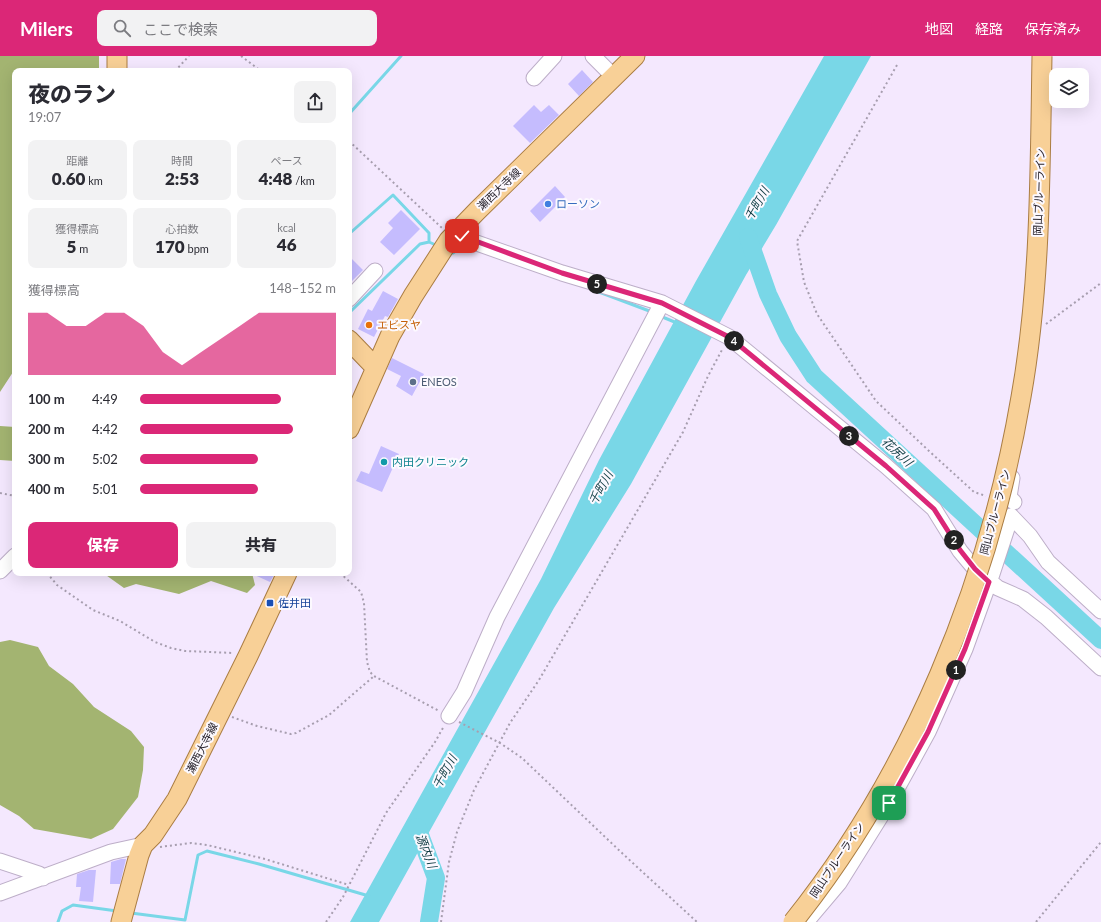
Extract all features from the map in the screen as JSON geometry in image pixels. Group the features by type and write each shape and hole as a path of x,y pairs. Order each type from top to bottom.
{"main road":[{"path":"117,56 117,68"},
{"name":"瀬西大寺線","path":"352,422 390,336 412,296 452,238 635,56"},
{"name":"岡山ブルーライン","path":"793,922 816,893 862,823 906,745 948,654 976,580 1002,492 1022,397 1030,325 1037,244 1042,56"},
{"path":"352,343 375,367"},
{"name":"瀬西大寺線","path":"123,915 143,845 153,835 168,814 221,712 286,576"}],"street":[{"path":"534,78 554,56"},
{"path":"593,56 614,77"},
{"path":"1014,502 1009,497 1039,324 1043,261 1048,56"},
{"path":"452,238 668,306 726,335 886,466 934,509 960,550 975,569 991,578 998,588 1023,598 1046,617 1101,668"},
{"path":"352,296 375,271"},
{"path":"454,719 464,692 497,617 668,306"},
{"path":"806,922 839,883 889,803 928,732 965,649 991,578 1010,516 1030,536 1048,562 1101,610"},
{"path":"0,571 12,559"},
{"path":"0,893 111,852 143,845"},
{"path":"0,861 39,874 43,878"}],"path":[{"path":"178,68 189,56"},
{"path":"241,56 257,68"},
{"path":"897,66 797,241 804,282 817,314 876,401 974,492 987,497"},
{"path":"352,145 452,238"},
{"path":"1046,324 1101,283"},
{"path":"441,922 449,862 457,832 474,790 510,723 539,680 683,432 726,335"},
{"path":"0,493 12,495"},
{"path":"50,576 57,585 93,610 120,621 155,642 184,651 231,652 248,656"},
{"path":"343,576 361,592 363,598 368,662 370,672 374,676 500,743 522,758 697,922"},
{"path":"221,712 257,726 291,734 308,727 329,715 374,676"},
{"path":"326,922 343,897 386,813 435,742 454,719"},
{"path":"1036,922 1101,842"},
{"path":"143,845 155,848 191,844 207,845 265,859 349,886"}],"green space":[{"path":"0,56 99,56 99,68 12,68 12,374 0,392"},
{"path":"0,426 12,427 12,461 0,460"},
{"path":"107,576 253,576 255,585 247,593 211,581 179,594 136,584 124,588"},
{"path":"10,640 38,647 49,666 73,684 94,707 131,731 144,747 143,770 138,797 113,829 91,839 34,829 19,816 0,805 0,642"}],"water":[{"name":"千町川","path":"824,56 871,56 776,225 746,275 631,484 554,608 379,922 350,922 541,579 599,460 696,281"}],"building":[{"path":"582,70 593,82 579,96 568,84"},
{"path":"534,105 541,112 549,105 559,115 530,143 513,126"},
{"name":"ローソン","path":"555,186 565,197 540,222 530,211"},
{"path":"401,210 420,229 394,255 380,242 393,228 388,223"},
{"path":"352,259 363,270 352,281"},
{"path":"383,291 398,299 388,317 385,316 374,337 358,329 368,309 372,311"},
{"path":"392,358 424,374 412,396 396,386 401,376 387,369"},
{"name":"内田クリニック","path":"381,446 399,454 382,492 356,481 361,471 369,474"},
{"path":"257,576 273,576 270,582"},
{"path":"126,859 120,884 110,884 111,862"},
{"path":"89,870 96,870 93,902 79,901 81,887 76,887 77,874"}],"waterway":[{"path":"352,111 401,56"},
{"path":"352,231 393,195 429,233 429,242"},
{"name":"花尻川","path":"748,237 768,294 788,336 814,376 1101,640"},
{"path":"352,310 420,244 429,242 438,246"},
{"path":"448,251 453,253 459,248 473,249"},
{"path":"591,289 652,312"},
{"path":"660,316 677,323"},
{"name":"源内川","path":"417,827 436,878 429,922"},
{"path":"131,913 185,920 198,855 207,851 259,864 369,896"},
{"path":"58,922 62,911 73,905 117,911"}],"place":[{"name":"ローソン","path":"548,204"},
{"name":"エビスヤ","path":"369,325"},
{"name":"ENEOS","path":"413,382"},
{"name":"内田クリニック","path":"384,462"},
{"name":"佐井田","path":"270,603"}],"route":[{"path":"462,236 562,273 662,303 723,333 886,466 934,509 960,550 975,569 989,582 965,649 928,732 889,803"}]}
